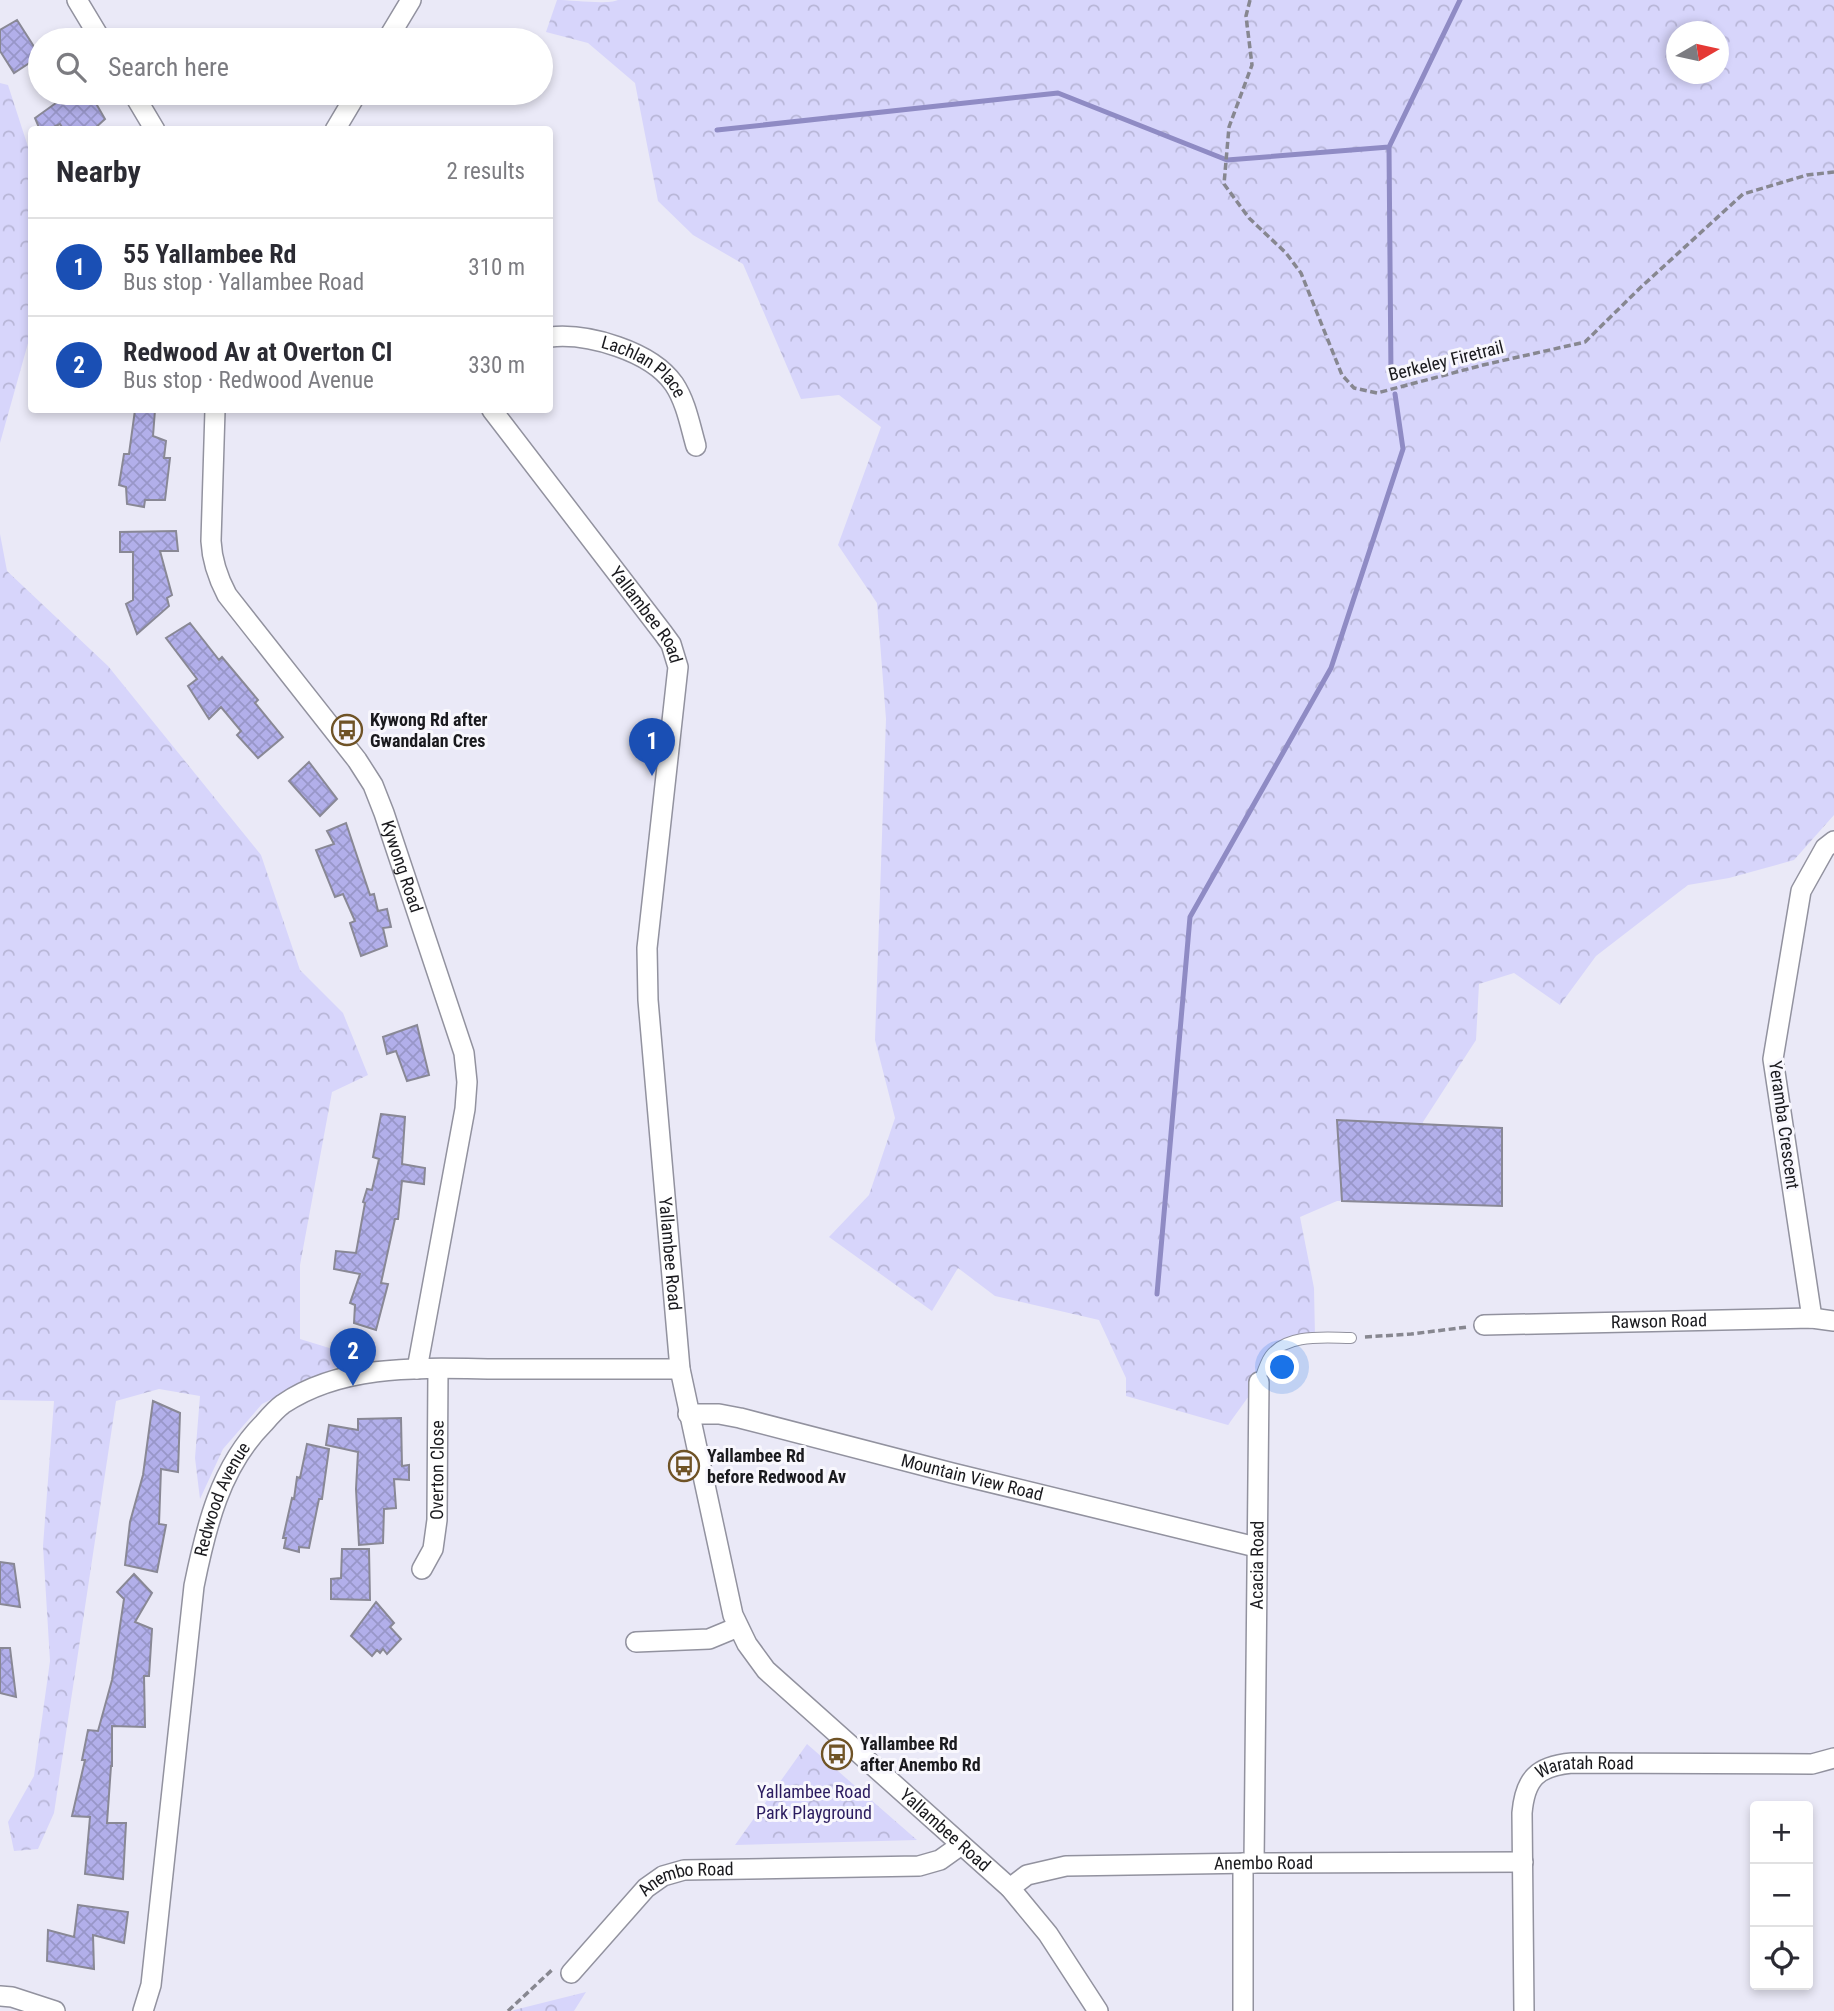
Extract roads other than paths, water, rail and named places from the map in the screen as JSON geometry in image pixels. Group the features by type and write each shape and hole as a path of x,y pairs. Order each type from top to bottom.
{"street":[{"path":"78,0 95,28"},
{"path":"394,28 411,0"},
{"path":"140,105 153,126"},
{"path":"337,126 350,105"},
{"name":"Lachlan Place","path":"553,337 602,342 634,354 658,368 673,383 685,406 696,446"},
{"name":"Kywong Road","path":"215,413 211,541 220,581 227,595 373,785 464,1053 467,1082 465,1109 417,1368"},
{"name":"Yallambee Road","path":"494,413 663,632 671,644 678,667 647,948 650,1035 680,1369 729,1597 738,1627 766,1670 1010,1888 1048,1934 1098,2011"},
{"name":"Yeramba Crescent","path":"1812,1318 1773,1059 1801,891 1825,848 1834,841"},
{"name":"Rawson Road","path":"1484,1325 1812,1318 1834,1321"},
{"name":"Redwood Avenue","path":"144,2011 150,1985 194,1586 203,1540 215,1503 230,1468 256,1430 281,1405 308,1391 362,1375 417,1368 680,1369"},
{"name":"Overton Close","path":"422,1569 433,1549 437,1520 438,1369"},
{"name":"Acacia Road","path":"1242,2011 1249,1863 1259,1382"},
{"name":"Mountain View Road","path":"688,1414 719,1414 740,1418 1256,1547"},
{"path":"636,1642 709,1639 738,1627"},
{"name":"Waratah Road","path":"1524,2011 1522,1814 1528,1785 1536,1774 1557,1765 1812,1764 1834,1758"},
{"name":"Anembo Road","path":"570,1973 646,1888 663,1876 684,1870 919,1866 940,1860 961,1846"},
{"name":"Anembo Road","path":"1010,1888 1027,1875 1066,1866 1523,1862"},
{"path":"0,1996 12,1997 55,2011"}],"lane":[{"name":"Acacia Road","path":"1259,1382 1269,1357 1280,1346 1315,1338 1351,1338"}],"waterway":[{"path":"1391,376 1389,147 1460,0"},
{"path":"717,130 1058,93 1227,160 1389,147"},
{"path":"1157,1294 1190,917 1331,668 1403,449 1395,394"}],"place":[{"name":"Kywong Rd after Gwandalan Cres","path":"347,730"},
{"name":"55 Yallambee Rd","path":"652,776"},
{"name":"Redwood Av at Overton Cl","path":"353,1386"},
{"name":"Yallambee Rd before Redwood Av","path":"684,1466"},
{"name":"Yallambee Rd after Anembo Rd","path":"837,1754"}],"park label":[{"name":"Yallambee Road Park Playground","path":"814,1802"}]}
